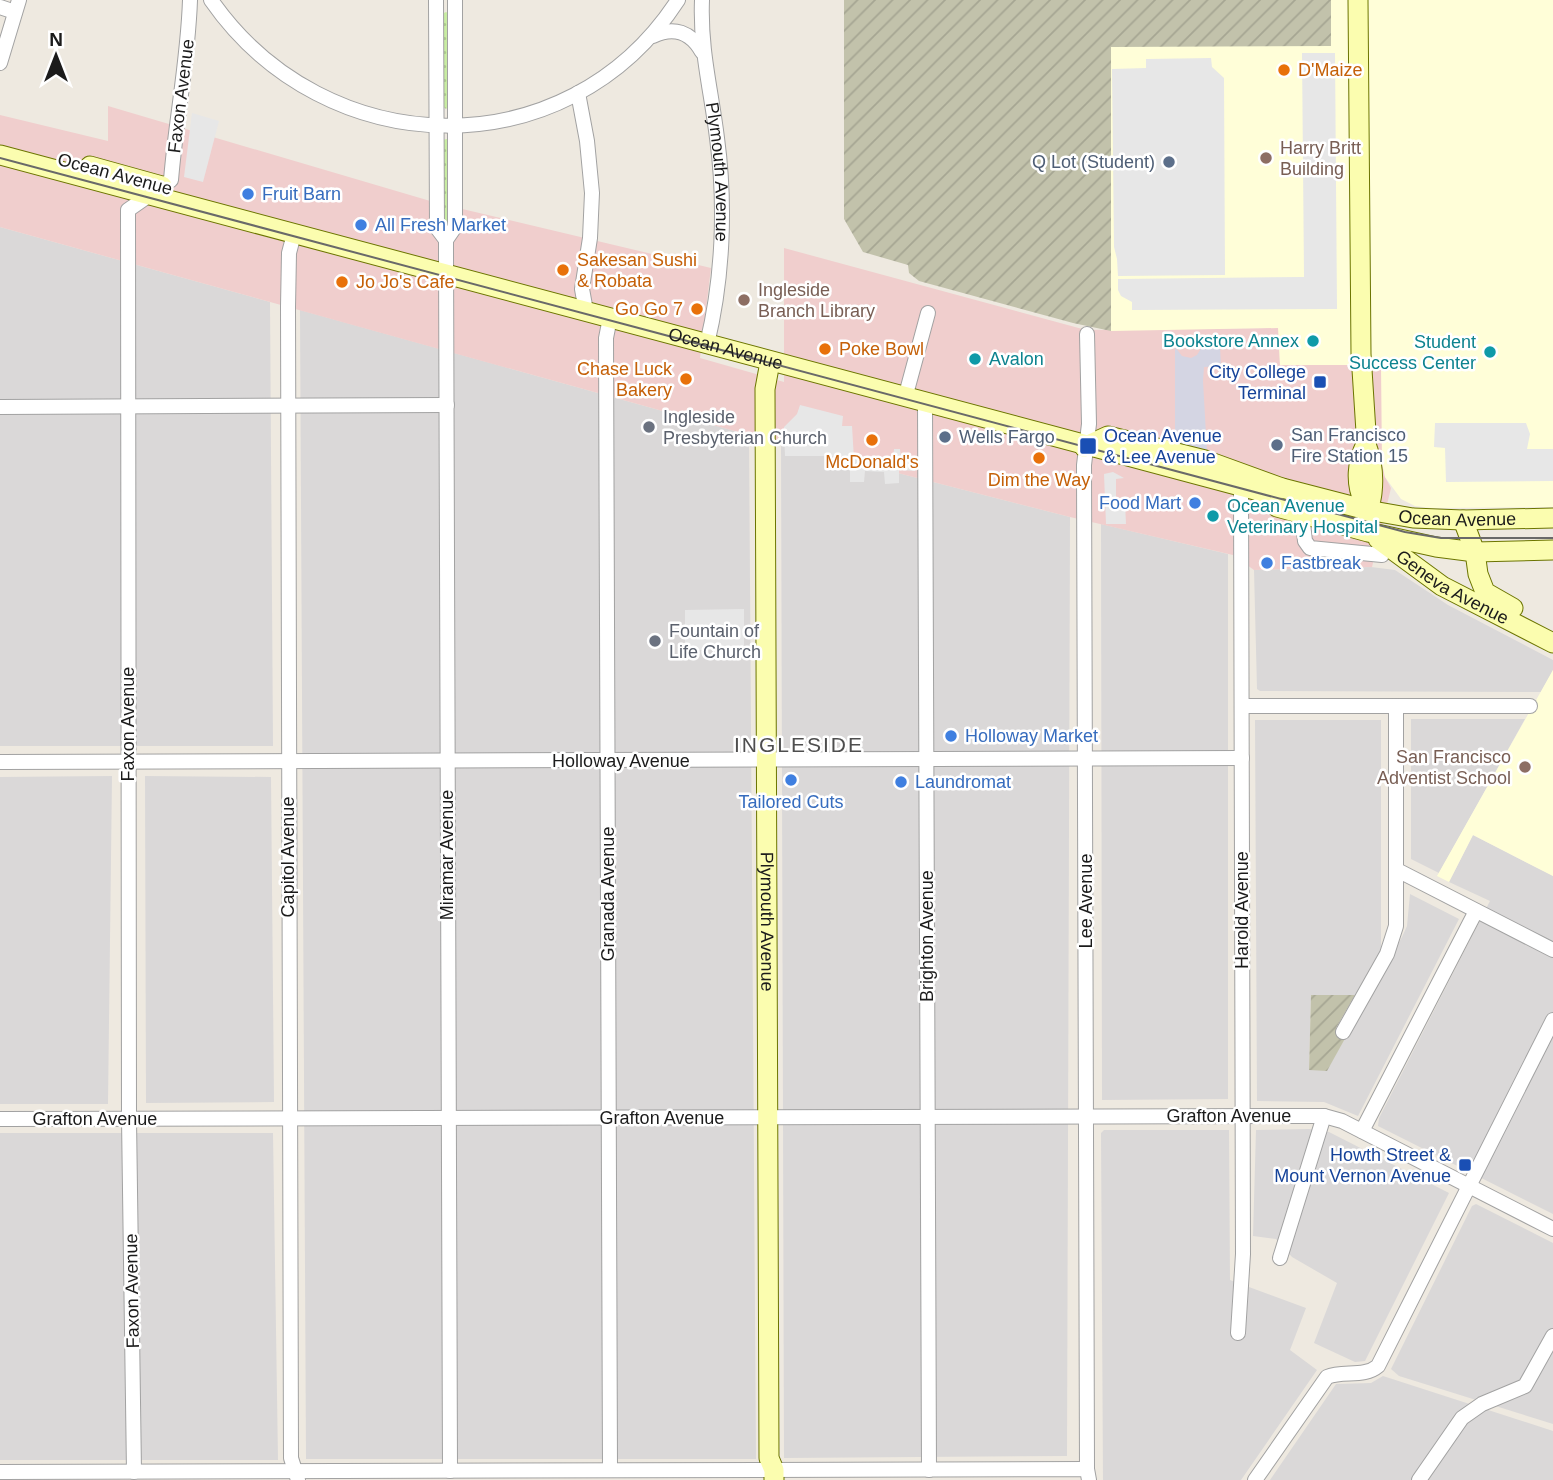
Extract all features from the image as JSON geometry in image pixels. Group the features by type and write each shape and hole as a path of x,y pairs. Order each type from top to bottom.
{"main road":[{"path":"1358,0 1361,355 1366,438 1358,460 1359,492 1368,520"},
{"name":"Ocean Avenue","path":"0,143 134,176 156,190"},
{"name":"Ocean Avenue","path":"0,155 156,190 226,216 294,234 307,247 430,282 470,267 574,297 586,311 905,398 925,409"},
{"name":"Plymouth Avenue","path":"770,362 765,381 769,1458 774,1475"},
{"name":"Ocean Avenue","path":"864,387 892,403 1087,446 1250,488 1282,488"},
{"name":"Ocean Avenue","path":"1087,446 1108,436 1205,460 1436,547 1475,552 1553,550"},
{"name":"Ocean Avenue","path":"1250,488 1277,507 1302,515 1368,520 1553,518"},
{"name":"Geneva Avenue","path":"1368,520 1442,586 1553,643"},
{"name":"Geneva Avenue","path":"1463,520 1475,552 1478,574 1485,592 1553,628"}],"street":[{"name":"Faxon Avenue","path":"134,1472 129,1119 128,210 172,180 187,64 190,0"},
{"path":"211,0 258,54 293,81 332,103 375,117 416,125 455,126 507,120 555,104 578,93 618,67 651,36 678,0"},
{"name":"Miramar Avenue","path":"436,0 437,228 446,240 450,1471"},
{"name":"Miramar Avenue","path":"446,240 456,228 455,0"},
{"name":"Plymouth Avenue","path":"702,0 703,54 717,138 721,189 719,271 707,344"},
{"path":"0,7 17,6 0,63"},
{"path":"651,36 670,30 680,32 697,43 703,54"},
{"path":"578,93 587,141 592,193 590,238 582,289 586,311"},
{"name":"Capitol Avenue","path":"294,234 289,253 287,761 291,1458 296,1476"},
{"path":"905,398 928,313"},
{"name":"Granada Avenue","path":"610,318 606,338 610,1470"},
{"name":"Lee Avenue","path":"1087,334 1089,424 1084,465 1088,1475"},
{"path":"0,407 447,405"},
{"name":"Brighton Avenue","path":"925,409 929,1470"},
{"name":"Harold Avenue","path":"1238,1333 1243,1254 1242,706 1250,488"},
{"path":"1302,515 1306,541 1310,548 1382,555"},
{"path":"1357,553 1368,520"},
{"path":"1242,706 1530,706"},
{"path":"1343,1032 1392,942 1397,914 1396,706"},
{"name":"Holloway Avenue","path":"0,762 1242,758"},
{"path":"1396,870 1553,950"},
{"path":"1362,1131 1476,911"},
{"path":"1255,1480 1327,1377 1335,1374 1364,1373 1373,1371 1378,1366 1553,1020"},
{"path":"1280,1258 1324,1116 1342,1121 1553,1229"},
{"name":"Grafton Avenue","path":"0,1119 1324,1116"},
{"path":"1419,1480 1462,1418 1482,1404 1525,1386 1553,1336"},
{"path":"0,1472 296,1476 610,1470 774,1475 929,1470 1088,1475"}],"shaded area":[{"path":"844,0 1331,0 1331,46 1111,47 1111,331 919,281 909,273 908,265 863,252 844,219"},
{"path":"1110,0 1553,0 1553,507 1431,508 1415,506 1401,499 1385,477 1382,463 1381,365 1280,365 1278,328 1111,331"},
{"path":"1302,53 1335,53 1337,309 1132,310 1132,302 1121,296 1118,290 1118,279 1304,277"},
{"name":"Q Lot (Student)","path":"1211,58 1212,67 1224,78 1225,275 1118,276 1114,247 1112,69 1146,68 1146,59"},
{"path":"108,106 437,203 711,268 700,358 784,382 784,248 1086,330 1279,328 1280,365 1382,365 1382,463 1391,488 1372,567 1254,570 1233,555 1070,517 749,435 0,227 0,115 108,141"},
{"path":"192,113 219,121 203,182 184,177"},
{"path":"0,227 270,302 273,746 0,746"},
{"path":"300,310 749,435 756,1459 306,1459"},
{"path":"1175,347 1182,356 1191,358 1197,355 1202,347 1220,347 1221,366 1204,367 1207,452 1175,444"},
{"path":"800,405 843,416 842,426 852,426 854,459 893,461 894,449 900,449 901,458 915,458 915,471 899,470 899,483 885,484 884,472 865,471 864,482 850,482 850,465 842,456 785,456 784,427 797,414"},
{"path":"1435,423 1526,423 1530,434 1527,449 1553,449 1553,481 1446,482 1445,448 1434,447"},
{"path":"781,443 1070,517 1067,1456 784,1458"},
{"path":"1113,472 1124,478 1116,479 1116,501 1125,502 1126,524 1106,524 1104,474"},
{"path":"1101,524 1228,554 1228,1099 1102,1100"},
{"path":"1371,567 1395,570 1448,605 1553,660 1553,670 1541,692 1257,689 1254,570"},
{"path":"744,609 744,650 685,650 685,610"},
{"name":"San Francisco Adventist School","path":"1553,670 1553,876 1473,835 1449,882 1437,876"},
{"path":"1411,719 1525,719 1439,873 1411,859"},
{"path":"1255,720 1381,720 1381,951 1355,995 1311,995 1309,1070 1327,1070 1402,937 1407,926 1410,894 1459,919 1358,1116 1324,1102 1257,1101"},
{"path":"112,776 108,1104 0,1104 0,777"},
{"path":"145,776 271,777 274,1102 146,1103"},
{"path":"1473,835 1553,876 1553,1214 1378,1126 1379,1118 1490,901 1449,882"},
{"path":"1311,995 1355,995 1336,1028 1347,1035 1327,1071 1309,1070"},
{"path":"1309,1129 1329,1132 1449,1193 1365,1361 1355,1362 1314,1343 1337,1283 1292,1257 1276,1239 1253,1236 1256,1130"},
{"path":"1104,1130 1229,1130 1230,1280 1306,1308 1290,1350 1317,1370 1241,1480 1103,1480 1101,1133"},
{"path":"0,1133 273,1133 278,1460 0,1460"},
{"path":"1476,1204 1553,1243 1553,1424 1399,1376 1391,1369 1472,1206"},
{"path":"1383,1376 1553,1431 1553,1480 1270,1480 1336,1384 1371,1383"}],"green space":[{"path":"446,12 450,105 446,109 442,105 442,14"},
{"path":"447,139 449,223 444,223 443,140"}],"tram line":[{"path":"0,158 1405,532 1441,538 1553,538"}],"place":[{"name":"D'Maize","path":"1284,70"},
{"name":"Harry Britt Building","path":"1266,158"},
{"name":"Q Lot (Student)","path":"1169,162"},
{"name":"Fruit Barn","path":"248,194"},
{"name":"All Fresh Market","path":"361,225"},
{"name":"Sakesan Sushi & Robata","path":"563,270"},
{"name":"Jo Jo's Cafe","path":"342,282"},
{"name":"Ingleside Branch Library","path":"744,300"},
{"name":"Go Go 7","path":"697,309"},
{"name":"Bookstore Annex","path":"1313,341"},
{"name":"Poke Bowl","path":"825,349"},
{"name":"Student Success Center","path":"1490,352"},
{"name":"Avalon","path":"975,359"},
{"name":"Chase Luck Bakery","path":"686,379"},
{"name":"City College Terminal","path":"1320,382"},
{"name":"Ingleside Presbyterian Church","path":"649,427"},
{"name":"Wells Fargo","path":"945,437"},
{"name":"McDonald's","path":"872,440"},
{"name":"San Francisco Fire Station 15","path":"1277,445"},
{"name":"Ocean Avenue & Lee Avenue","path":"1088,446"},
{"name":"Dim the Way","path":"1039,458"},
{"name":"Food Mart","path":"1195,503"},
{"name":"Ocean Avenue Veterinary Hospital","path":"1213,516"},
{"name":"Fastbreak","path":"1267,563"},
{"name":"Fountain of Life Church","path":"655,641"},
{"name":"Holloway Market","path":"951,736"},
{"name":"San Francisco Adventist School","path":"1525,767"},
{"name":"Tailored Cuts","path":"791,780"},
{"name":"Laundromat","path":"901,782"},
{"name":"Howth Street & Mount Vernon Avenue","path":"1465,1165"}],"district":[{"name":"INGLESIDE","path":"799,744"}]}
